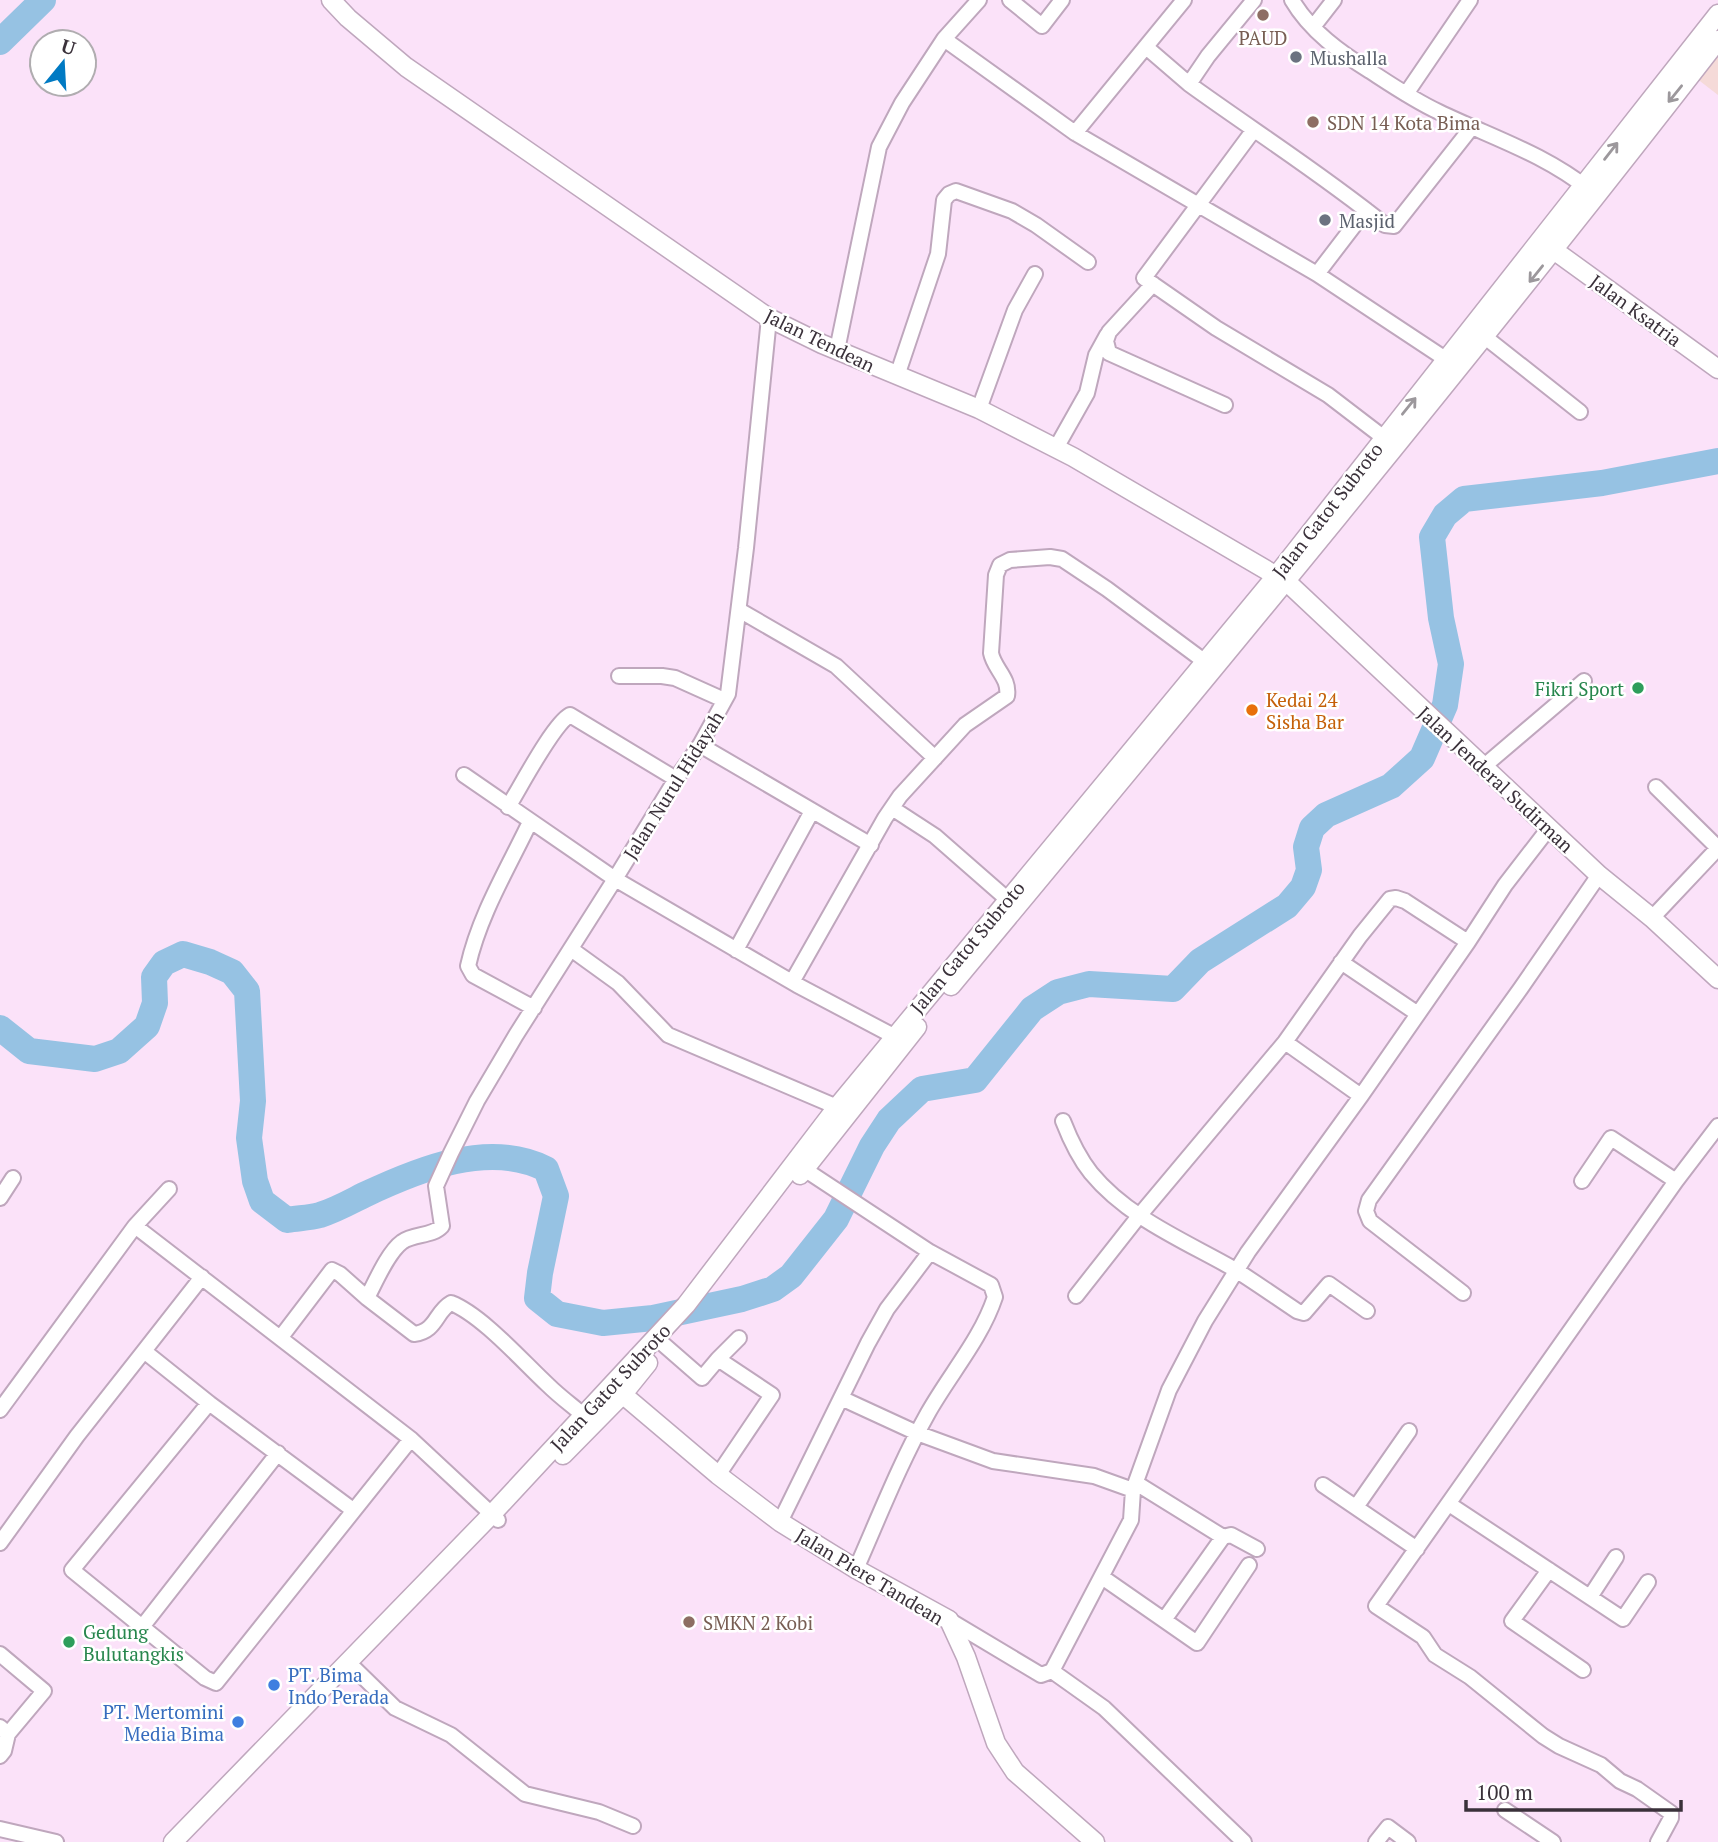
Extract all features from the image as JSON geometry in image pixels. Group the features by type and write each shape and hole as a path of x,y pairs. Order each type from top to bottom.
{"street":[{"name":"Jalan Tendean","path":"331,0 406,67 769,318 837,350 979,409 1056,448 1281,579"},
{"path":"837,350 879,147 902,103 944,39 979,0"},
{"path":"1010,0 1042,26 1062,0"},
{"path":"1075,133 1184,0"},
{"path":"1189,84 1208,56 1254,0"},
{"path":"1292,0 1312,27 1344,55 1406,94 1554,164 1590,190"},
{"path":"1312,27 1334,0"},
{"path":"1406,94 1470,0"},
{"name":"Jalan Gatot Subroto","path":"173,1842 495,1517 618,1390 664,1338 837,1107 899,1039 1281,579 1453,364 1590,190 1718,15"},
{"path":"944,39 1075,133 1317,274 1453,364"},
{"name":"Jalan Gatot Subroto","path":"1453,364 1485,337 1555,251 1590,190 1718,40"},
{"path":"1146,47 1189,84 1318,174 1385,225 1394,226 1472,127"},
{"path":"1253,131 1144,278 1216,328 1328,395 1390,442"},
{"path":"897,376 938,254 944,200 948,194 956,191 1012,211 1087,262"},
{"path":"1317,274 1366,210"},
{"name":"Jalan Ksatria","path":"1555,251 1718,369"},
{"path":"979,409 1015,310 1035,274"},
{"path":"1056,448 1087,393 1096,355 1109,332 1153,284"},
{"name":"Jalan Nurul Hidayah","path":"769,318 728,694 700,745 615,879 792,982 899,1039"},
{"path":"1109,332 1107,348 1112,356 1225,405"},
{"path":"1485,337 1580,412"},
{"path":"792,982 891,808 965,725 1007,696 1008,685 991,653 998,568 1006,562 1050,557 1062,559 1107,589 1204,662"},
{"name":"Jalan Gatot Subroto","path":"689,1306 810,1174 899,1039 1007,899 1063,841 1204,662 1281,579"},
{"name":"Jalan Jenderal Sudirman","path":"1281,579 1599,875 1718,979"},
{"path":"739,610 836,666 935,758"},
{"path":"619,676 662,676 724,700"},
{"path":"1483,767 1584,681"},
{"path":"508,807 553,734 570,715 676,779"},
{"path":"700,745 871,845"},
{"path":"367,1298 401,1242 436,1232 442,1226 436,1186 451,1153 477,1101 615,879 464,775"},
{"path":"1651,918 1718,848 1656,787"},
{"path":"891,808 935,836 1007,899"},
{"path":"736,950 812,811"},
{"path":"530,822 495,894 471,950 468,966 473,975 534,1008"},
{"path":"949,1620 1041,1675 1052,1671 1131,1520 1134,1486 1169,1390 1194,1340 1236,1271 1361,1096 1505,885 1549,828"},
{"path":"1463,1293 1370,1221 1366,1212 1368,1200 1599,875"},
{"path":"1076,1296 1284,1042 1385,904 1393,898 1413,906 1468,942"},
{"path":"571,949 618,983 668,1035 837,1107"},
{"path":"1341,962 1418,1014"},
{"path":"1284,1042 1361,1096"},
{"path":"1063,1121 1073,1145 1090,1172 1108,1192 1139,1216 1304,1313 1329,1284 1367,1311"},
{"path":"1658,1842 1671,1818 1672,1814 1667,1809 1637,1789 1619,1781 1601,1765 1543,1736 1480,1684 1435,1655 1423,1637 1376,1606 1676,1181 1718,1126"},
{"path":"1582,1181 1611,1138 1676,1181"},
{"path":"810,1174 930,1252 991,1285 995,1297 986,1322 939,1393 917,1433 856,1569"},
{"path":"0,1198 13,1178"},
{"path":"0,1410 135,1226 169,1189"},
{"path":"135,1226 411,1439 495,1517"},
{"path":"780,1522 887,1310 930,1252"},
{"path":"281,1337 332,1270 414,1334 422,1333 432,1326 447,1305 451,1303 459,1306 589,1420"},
{"path":"0,1544 78,1436 202,1277"},
{"path":"664,1338 702,1378 739,1338"},
{"path":"144,1351 353,1510"},
{"path":"718,1359 772,1395 718,1475"},
{"name":"Jalan Piere Tandean","path":"618,1390 718,1475 780,1522 856,1569 949,1620 966,1657 1004,1759 1015,1772 1095,1842"},
{"path":"841,1398 917,1433 993,1461 1094,1476 1134,1486 1223,1537"},
{"path":"209,1403 72,1570 205,1678 216,1683 411,1439"},
{"path":"1356,1507 1409,1431"},
{"path":"142,1627 278,1452"},
{"path":"1323,1485 1417,1549"},
{"path":"1448,1504 1623,1619 1648,1582"},
{"name":"Jalan Gatot Subroto","path":"188,1842 355,1669 495,1517"},
{"path":"1164,1620 1223,1537 1231,1535 1258,1549"},
{"path":"1590,1597 1616,1557"},
{"path":"1102,1577 1197,1643 1249,1565"},
{"path":"1549,1570 1512,1621 1583,1670"},
{"path":"0,1654 44,1691 4,1730 4,1751 0,1756"},
{"path":"355,1669 395,1708 451,1735 525,1794 599,1812 633,1826"},
{"path":"1052,1671 1104,1708 1244,1842"},
{"path":"1505,1810 1553,1842"},
{"path":"1376,1842 1388,1827 1408,1842"},
{"path":"0,1829 56,1842"}],"shaded area":[{"path":"1718,51 1718,95 1696,78"}],"waterway":[{"path":"0,42 43,0"},
{"path":"0,1028 29,1051 95,1059 119,1051 147,1026 155,1003 154,977 164,963 183,954 210,962 232,972 247,991 253,1101 249,1138 255,1181 262,1201 287,1220 326,1213 385,1185 454,1161 501,1157 546,1169 556,1196 537,1298 557,1314 603,1323 653,1318 742,1299 773,1289 791,1276 836,1219 872,1146 889,1120 922,1089 975,1080 1032,1009 1058,992 1089,984 1173,989 1200,961 1287,906 1303,887 1309,870 1306,847 1312,828 1326,815 1391,786 1422,758 1445,705 1451,664 1441,618 1432,537 1445,515 1464,499 1602,483 1718,461"}],"place":[{"name":"PAUD","path":"1263,15"},
{"name":"Mushalla","path":"1296,57"},
{"name":"SDN 14 Kota Bima","path":"1313,122"},
{"name":"Masjid","path":"1325,220"},
{"name":"Fikri Sport","path":"1638,688"},
{"name":"Kedai 24 Sisha Bar","path":"1252,710"},
{"name":"SMKN 2 Kobi","path":"689,1622"},
{"name":"Gedung Bulutangkis","path":"69,1642"},
{"name":"PT. Bima Indo Perada","path":"274,1685"},
{"name":"PT. Mertomini Media Bima","path":"238,1722"}]}
